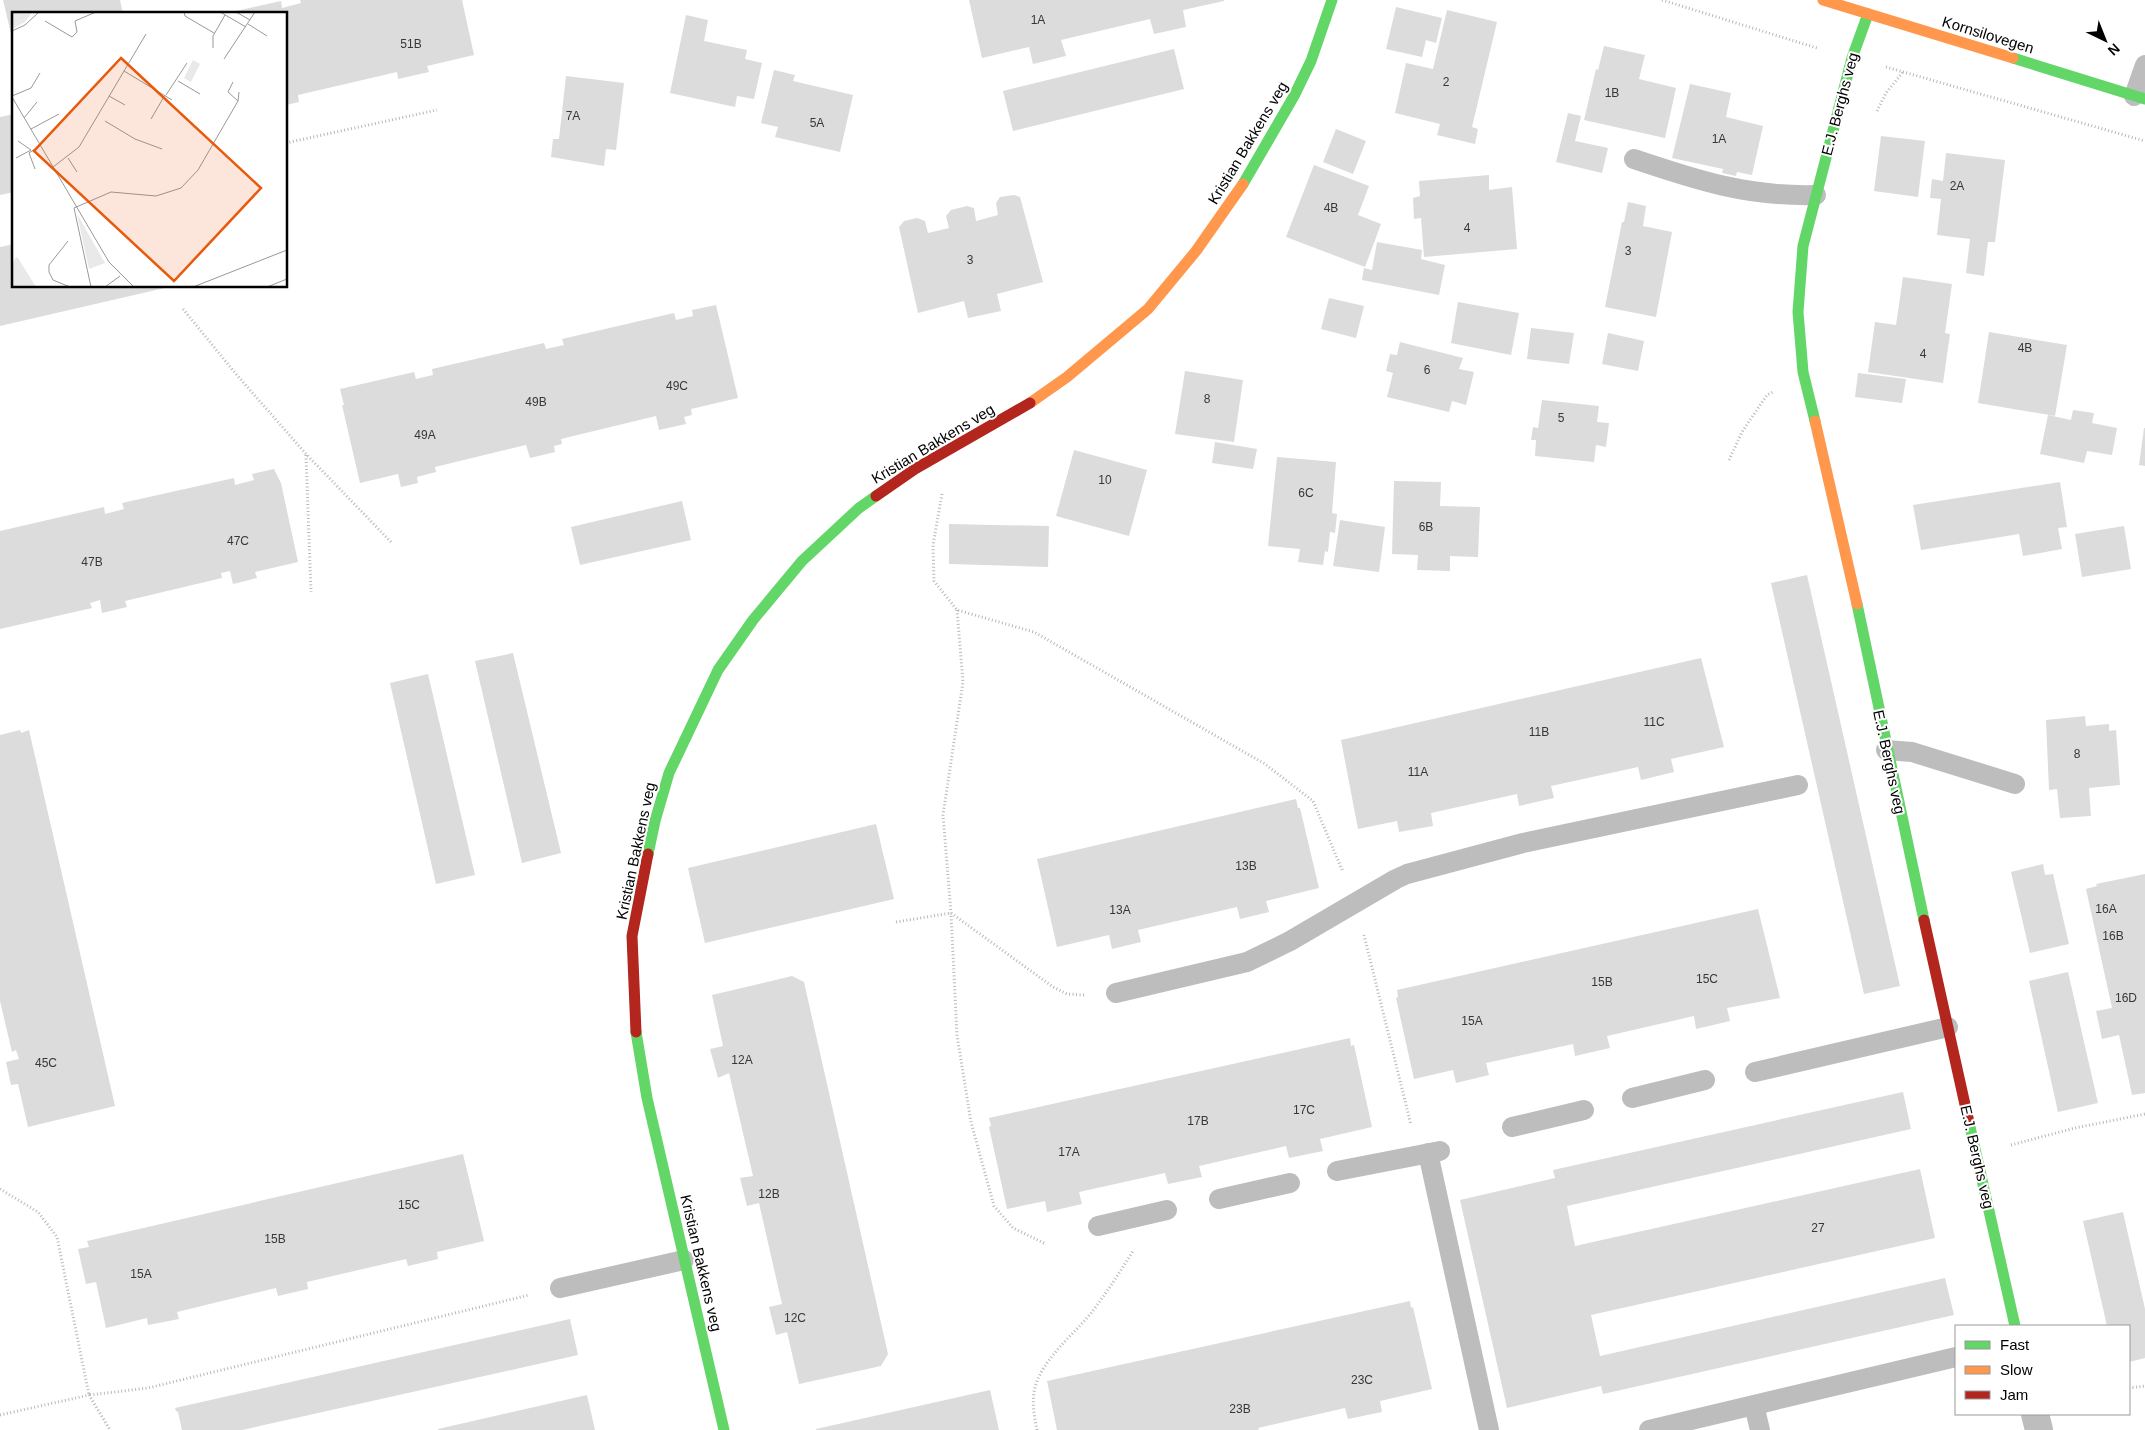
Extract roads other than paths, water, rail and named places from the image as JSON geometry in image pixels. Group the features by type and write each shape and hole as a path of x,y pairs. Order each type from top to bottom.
{"street":[{"name":"Kristian Bakkens veg","path":"724,1430 646,1098 636,1030 632,936 655,821 668,773 718,670 752,620 802,562 859,508 915,469 1021,409 1052,388 1088,361 1148,309 1196,252 1241,188 1306,70 1332,0"},
{"name":"Kornsilovegen","path":"1823,0 2140,97"},
{"name":"E.J. Berghs veg","path":"1868,14 1852,58 1803,246 1798,312 1803,372 1839,521 1886,750 2015,1325"},
{"path":"2035,1415 2038,1430"}],"lane":[{"path":"2140,97 2145,66"},
{"path":"1634,159 1698,181 1738,190 1788,196 1816,195"},
{"path":"1886,750 1912,752 2015,784"},
{"path":"1116,992 1247,962 1290,941 1396,879 1456,860 1523,843 1798,785"},
{"path":"1756,1072 1948,1027"},
{"path":"1632,1098 1705,1080"},
{"path":"1512,1127 1584,1110"},
{"path":"1336,1171 1429,1153 1489,1430"},
{"path":"1219,1199 1290,1183"},
{"path":"1098,1226 1167,1210"},
{"path":"560,1288 684,1260"},
{"path":"1649,1430 1955,1358"},
{"path":"1754,1406 1760,1430"}]}
